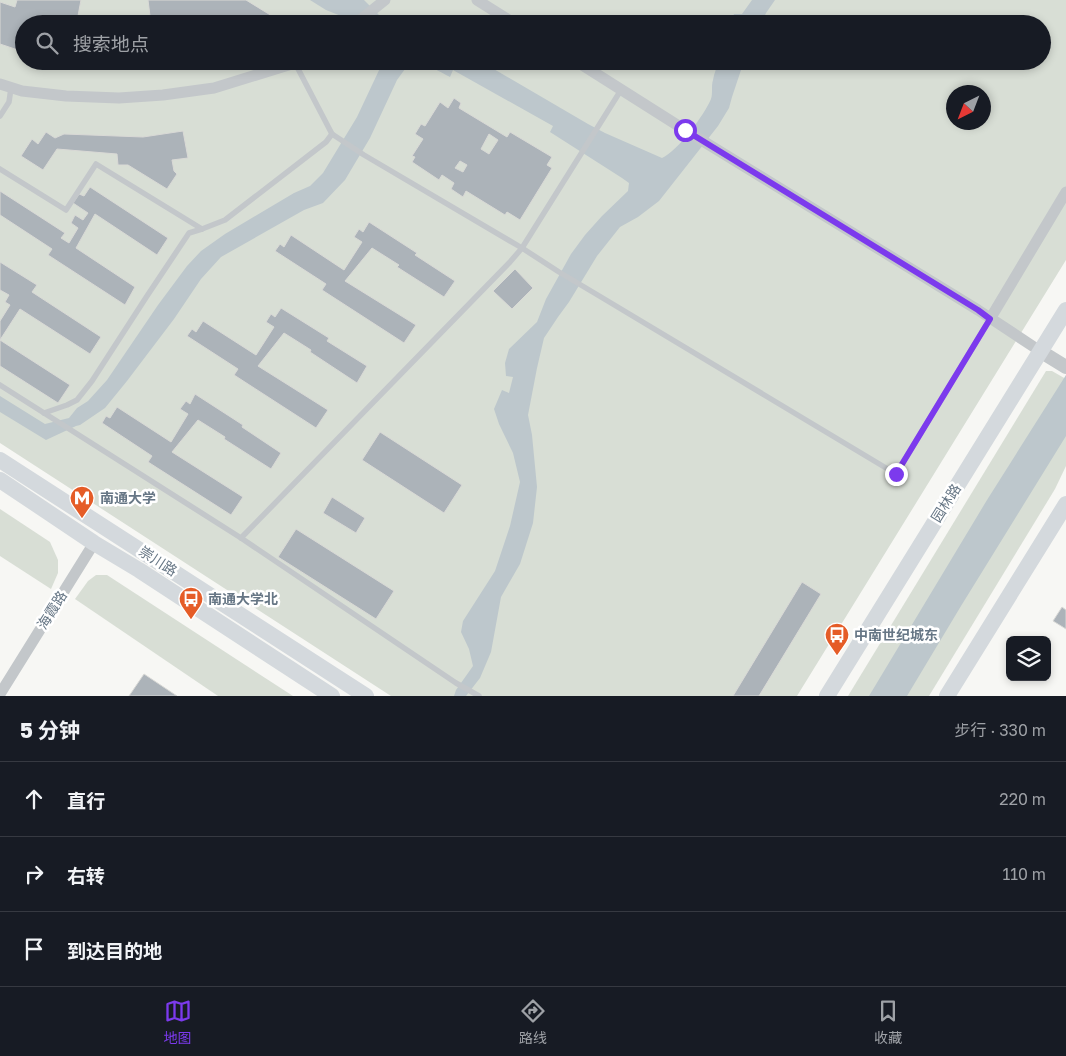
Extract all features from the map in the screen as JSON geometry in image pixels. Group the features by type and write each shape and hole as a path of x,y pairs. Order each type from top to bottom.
{"main road":[{"name":"园林路","path":"827,696 1066,310"},
{"name":"崇川路","path":"0,460 366,696"},
{"name":"崇川路","path":"0,480 94,543 139,570 332,696"},
{"path":"947,696 1066,504"}],"street":[{"path":"366,15 385,0"},
{"path":"477,0 501,15"},
{"path":"6,86 22,91 66,96 119,98 163,95 214,88 271,70"},
{"path":"590,70 1061,364"},
{"path":"990,319 1066,192"},
{"name":"海霞路","path":"0,694 94,543 106,528"}],"lane":[{"path":"301,70 332,134 896,474 990,319"},
{"path":"0,116 9,102 6,86"},
{"path":"241,538 522,248 621,90"},
{"path":"44,413 77,400 92,381 190,233 225,220 326,142 332,134"},
{"path":"0,168 66,210 96,164 202,229"},
{"path":"0,385 241,538 456,683 476,694"}],"shaded area":[{"name":"南通大学","path":"0,0 1066,0 1066,260 797,696 391,696 0,443"},
{"path":"310,0 364,0 379,15 338,15"},
{"path":"752,0 775,0 765,15 734,15 742,14"},
{"path":"379,70 404,70 397,80 370,138 345,180 323,203 304,210 221,257 201,279 174,319 105,408 80,425 46,440 0,412 0,396 45,424 69,418 107,380 158,305 187,266 201,251 225,234 294,193 310,186 323,173 357,117"},
{"path":"436,70 453,70 450,77"},
{"path":"453,70 495,70 605,133 662,158 683,141 708,106 712,97 712,82 716,70 741,70 729,108 718,126 659,201 638,217 620,227 597,256 544,338 528,415 537,487 533,523 520,564 501,597 491,652 480,678 466,696 454,696 456,690 473,666 469,649 461,632 463,621 495,571 510,526 520,482 513,453 494,409 502,390 509,393 513,377 506,376 505,363 509,349 537,322 546,299 571,254 585,235 628,191 629,183 550,132 553,126"},
{"path":"1046,371 1052,371 1066,379 1066,466 1055,489 929,696 848,696"},
{"path":"1066,375 1066,436 907,696 869,696 987,500"},
{"path":"0,509 50,542 58,560 58,573 51,589 0,556"},
{"path":"96,575 107,575 293,696 218,696 75,599 88,581"}],"building":[{"path":"17,0 81,0 78,15 15,15 15,49 0,44 0,2 15,7"},
{"path":"148,0 246,0 270,15 150,15"},
{"path":"454,98 461,103 459,108 507,137 510,132 552,157 547,165 552,168 520,220 507,212 505,215 466,191 463,197 451,189 454,183 442,175 439,180 412,162 415,157 412,156 423,139 415,134 421,124 425,126 440,102 448,108","holes":["489,134 498,140 489,154 481,149","460,161 467,165 463,172 455,168"]},
{"path":"183,131 188,158 172,160 174,171 177,174 167,189 128,165 118,165 117,154 57,149 43,170 21,156 32,139 38,144 46,132 55,138 64,134 143,137"},
{"path":"90,187 168,238 157,255 95,214 76,248 135,287 125,305 48,255 52,249 0,215 0,191 65,233 61,238 69,243 78,228 71,223 75,215 83,220 88,213 73,203 79,194 84,196"},
{"path":"369,222 417,253 415,255 455,281 444,297 397,267 399,265 372,248 345,281 416,325 404,343 322,290 326,284 275,251 280,244 284,247 291,235 344,270 362,242 354,237 359,229 363,232"},
{"path":"0,262 37,285 32,292 101,337 90,354 20,309 0,340 0,321 10,305 5,302 9,295 0,290"},
{"path":"515,269 533,288 512,309 493,291"},
{"path":"281,308 329,338 327,341 367,366 357,383 284,333 258,366 328,410 316,428 234,375 238,369 187,336 192,329 196,332 203,321 256,355 274,327 266,322 271,314 275,317"},
{"path":"0,340 70,385 58,403 0,366"},
{"path":"195,394 243,425 242,427 281,453 271,469 198,420 172,452 243,497 231,515 148,462 152,456 102,423 106,416 110,418 117,407 171,442 188,414 180,409 186,401 190,404"},
{"path":"380,432 462,485 444,513 362,460"},
{"path":"332,497 365,518 356,533 323,513"},
{"path":"296,529 394,591 376,619 278,557"},
{"path":"802,582 821,594 759,696 733,696"},
{"path":"1062,607 1066,610 1066,629 1053,621"},
{"path":"144,674 177,696 129,696"}],"place":[{"name":"南通大学","path":"82,519"},
{"name":"南通大学北","path":"191,620"},
{"name":"中南世纪城东","path":"837,656"}],"route":[{"path":"685,130 990,319 896,474"}]}
